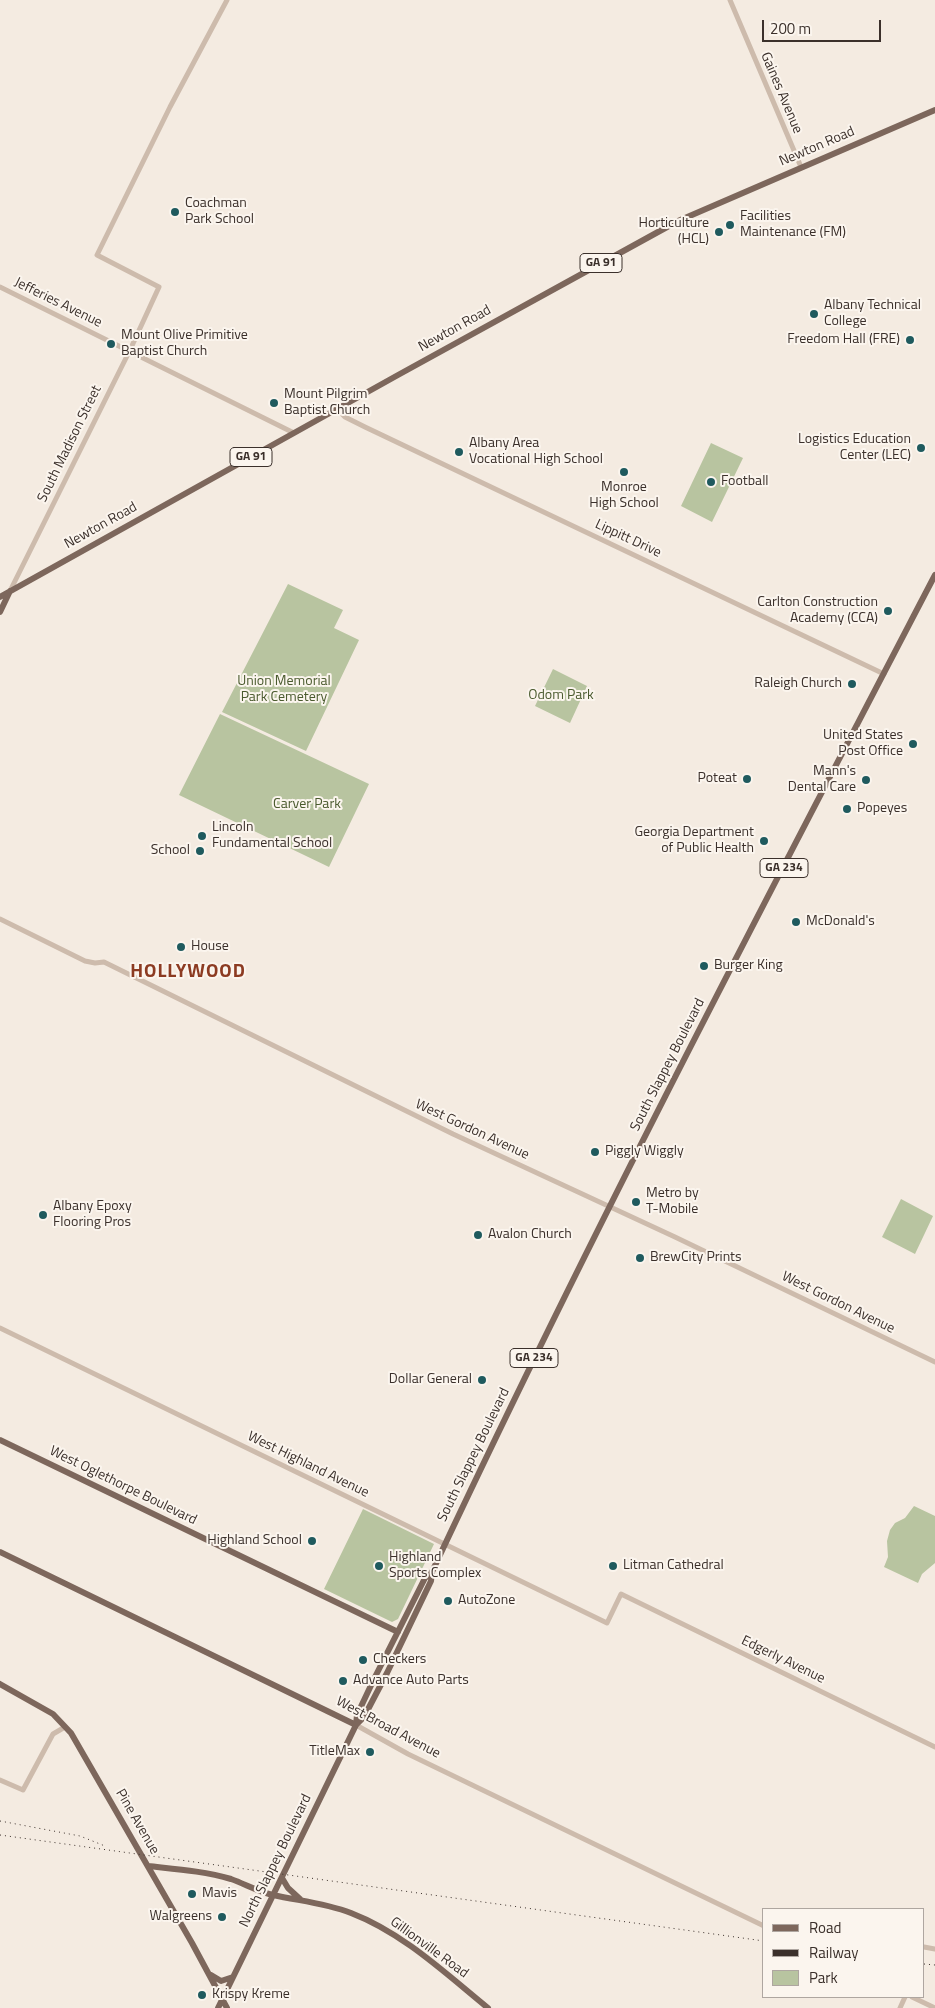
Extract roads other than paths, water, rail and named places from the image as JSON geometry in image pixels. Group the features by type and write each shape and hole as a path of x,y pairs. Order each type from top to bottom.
{"main road":[{"name":"Newton Road","path":"0,597 678,221 935,110"},
{"name":"South Slappey Boulevard","path":"400,1647 431,1580 432,1572 445,1544 609,1206 935,575"},
{"name":"South Madison Street","path":"0,612 10,591"},
{"name":"West Oglethorpe Boulevard","path":"0,1440 398,1632"},
{"name":"West Broad Avenue","path":"0,1552 356,1725"},
{"name":"South Slappey Boulevard","path":"398,1632 425,1578 432,1572"},
{"path":"400,1647 398,1632 411,1624"},
{"name":"North Slappey Boulevard","path":"218,2008 356,1725 358,1715 398,1632"},
{"name":"North Slappey Boulevard","path":"356,1725 364,1717 400,1647"},
{"name":"Pine Avenue","path":"0,1684 48,1710 65,1727 80,1747 227,2008"},
{"name":"Gillionville Road","path":"148,1866 229,1879 274,1895 301,1899 351,1913 376,1925 419,1952 488,2008"},
{"path":"282,1878 288,1888 301,1899"},
{"path":"209,1974 221,1981 234,1976"}],"street":[{"name":"South Madison Street","path":"10,591 130,350 159,287 97,255 170,107 227,0"},
{"name":"Gaines Avenue","path":"730,0 801,168"},
{"name":"Jefferies Avenue","path":"0,287 294,433"},
{"name":"Lippitt Drive","path":"337,409 345,417 365,427 884,674"},
{"name":"West Gordon Avenue","path":"0,919 85,961 104,962 444,1129 935,1362"},
{"name":"West Highland Avenue","path":"0,1328 607,1623 621,1594"},
{"name":"Edgerly Avenue","path":"621,1594 935,1747"},
{"name":"West Broad Avenue","path":"356,1725 408,1754 762,1925"},
{"path":"0,1780 21,1790 25,1788 53,1734 65,1727"},
{"path":"914,1998 935,2008"}],"railway":[{"path":"0,1821 80,1836 105,1846"},
{"path":"0,1835 762,1941"},
{"path":"925,1964 935,1965"}],"place":[{"name":"Coachman Park School","path":"175,212"},
{"name":"Facilities Maintenance (FM)","path":"730,225"},
{"name":"Horticulture (HCL)","path":"719,232"},
{"name":"Albany Technical College","path":"814,314"},
{"name":"Freedom Hall (FRE)","path":"910,340"},
{"name":"Mount Olive Primitive Baptist Church","path":"111,344"},
{"name":"Mount Pilgrim Baptist Church","path":"274,403"},
{"name":"Logistics Education Center (LEC)","path":"921,448"},
{"name":"Albany Area Vocational High School","path":"459,452"},
{"name":"Monroe High School","path":"624,472"},
{"name":"Football","path":"711,482"},
{"name":"Carlton Construction Academy (CCA)","path":"888,611"},
{"name":"Raleigh Church","path":"852,684"},
{"name":"United States Post Office","path":"913,744"},
{"name":"Poteat","path":"747,779"},
{"name":"Mann's Dental Care","path":"866,780"},
{"name":"Popeyes","path":"847,809"},
{"name":"Lincoln Fundamental School","path":"202,836"},
{"name":"Georgia Department of Public Health","path":"764,841"},
{"name":"School","path":"200,851"},
{"name":"McDonald's","path":"796,922"},
{"name":"House","path":"181,947"},
{"name":"Burger King","path":"704,966"},
{"name":"Piggly Wiggly","path":"595,1152"},
{"name":"Metro by T-Mobile","path":"636,1202"},
{"name":"Albany Epoxy Flooring Pros","path":"43,1215"},
{"name":"Avalon Church","path":"478,1235"},
{"name":"BrewCity Prints","path":"640,1258"},
{"name":"Dollar General","path":"482,1380"},
{"name":"Highland School","path":"312,1541"},
{"name":"Highland Sports Complex","path":"379,1566"},
{"name":"Litman Cathedral","path":"613,1566"},
{"name":"AutoZone","path":"448,1601"},
{"name":"Checkers","path":"363,1660"},
{"name":"Advance Auto Parts","path":"343,1681"},
{"name":"TitleMax","path":"370,1752"},
{"name":"Mavis","path":"192,1894"},
{"name":"Walgreens","path":"222,1917"},
{"name":"Krispy Kreme","path":"202,1995"}],"district":[{"name":"HOLLYWOOD","path":"188,972"}],"park label":[{"name":"Union Memorial Park Cemetery","path":"284,690"},
{"name":"Odom Park","path":"561,696"},
{"name":"Carver Park","path":"307,805"}]}
